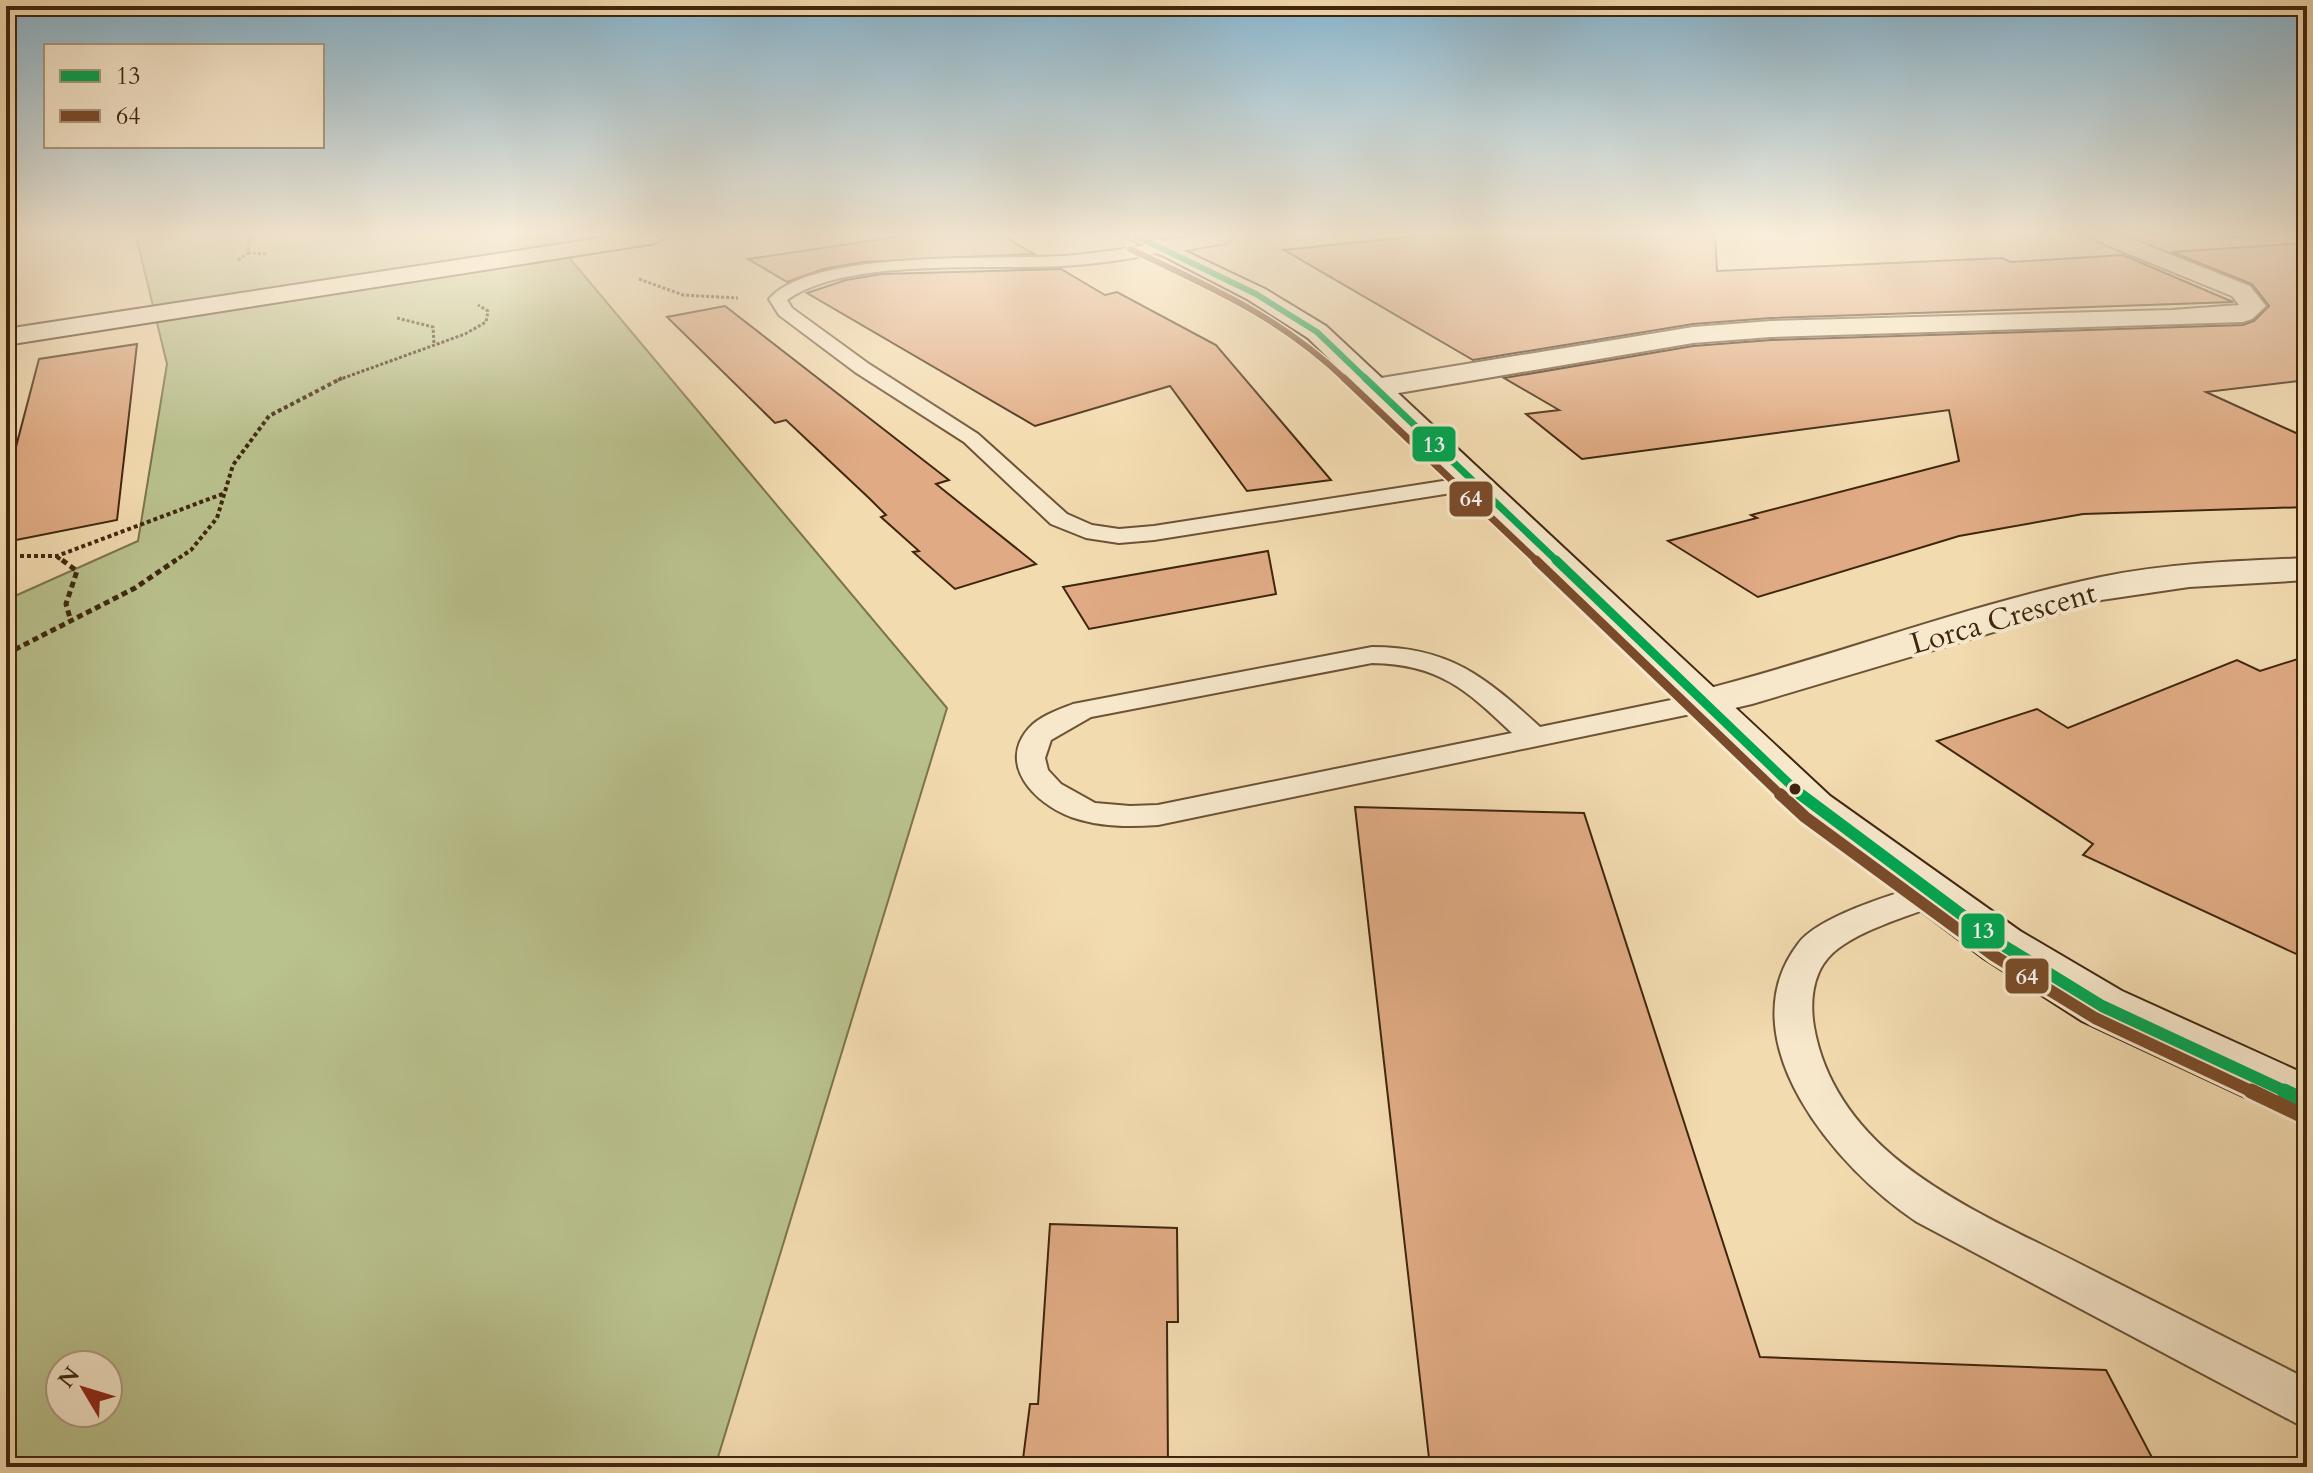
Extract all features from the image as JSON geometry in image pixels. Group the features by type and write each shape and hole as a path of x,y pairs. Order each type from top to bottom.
{"street":[{"path":"6,318 94,305"},
{"path":"6,337 214,305"},
{"path":"1274,305 1317,332 1813,806 1930,895 2001,944 2102,1006 2307,1102"},
{"path":"1375,388 1693,335 1771,329 2172,318 2243,314 2252,305"},
{"name":"Lorca Crescent","path":"1705,702 1769,688 2071,595 2136,581 2213,572 2307,569"}],"lane":[{"path":"781,305 785,311 862,368 933,411 981,446 1050,512 1086,531 1119,536 1154,533 1475,483"},
{"path":"1535,738 1468,677 1449,665 1397,653 1372,655 1083,710 1057,721 1038,736 1030,757 1036,779 1054,797 1084,810 1118,817 1158,815 1535,738 1705,702"},
{"path":"1930,895 1844,930 1812,949 1797,975 1793,1006 1797,1040 1810,1081 1833,1118 1867,1159 1924,1205 2307,1405"}],"path":[{"path":"6,654 70,618 135,588 191,550 217,518 233,465 269,416 341,378 465,334 486,322 488,311 477,305"},
{"path":"6,556 57,556 226,493"},
{"path":"57,556 77,571 66,604 70,618"}],"green space":[{"path":"153,305 609,305 947,708 715,1467 6,1467 6,600 138,541 167,364"}],"building":[{"path":"827,305 1141,305 1216,345 1331,480 1247,491 1170,386 1035,426"},
{"path":"1378,305 2154,305 1771,318 1693,324 1473,360"},
{"path":"2307,305 2307,380 2206,392 2307,438 2307,507 2083,514 1959,536 1758,597 1668,541 1757,518 1751,515 1959,461 1949,410 1582,459 1526,414 1559,410 1504,378 1693,346 1771,340 2243,325 2254,321 2269,306"},
{"path":"725,306 949,480 936,484 1036,564 955,589 913,552 919,551 881,517 886,515 870,499 786,420 775,423 667,317"},
{"path":"137,344 117,520 6,542 6,485 39,359"},
{"path":"1268,551 1276,594 1089,629 1063,587"},
{"path":"2307,656 2307,959 2083,855 2093,844 1937,741 2037,709 2068,728 2237,660 2260,671"},
{"path":"1355,807 1584,813 1760,1357 2106,1370 2157,1467 1430,1467"},
{"path":"1050,1224 1177,1228 1178,1322 1167,1322 1168,1467 1022,1467 1030,1404 1038,1404"}],"transit line":[{"name":"64","path":"1246,305 1308,343 1805,817 1993,955 2095,1018 2301,1115"},
{"name":"13","path":"1273,305 1317,332 1813,806 2001,944 2102,1006 2307,1102"}]}
